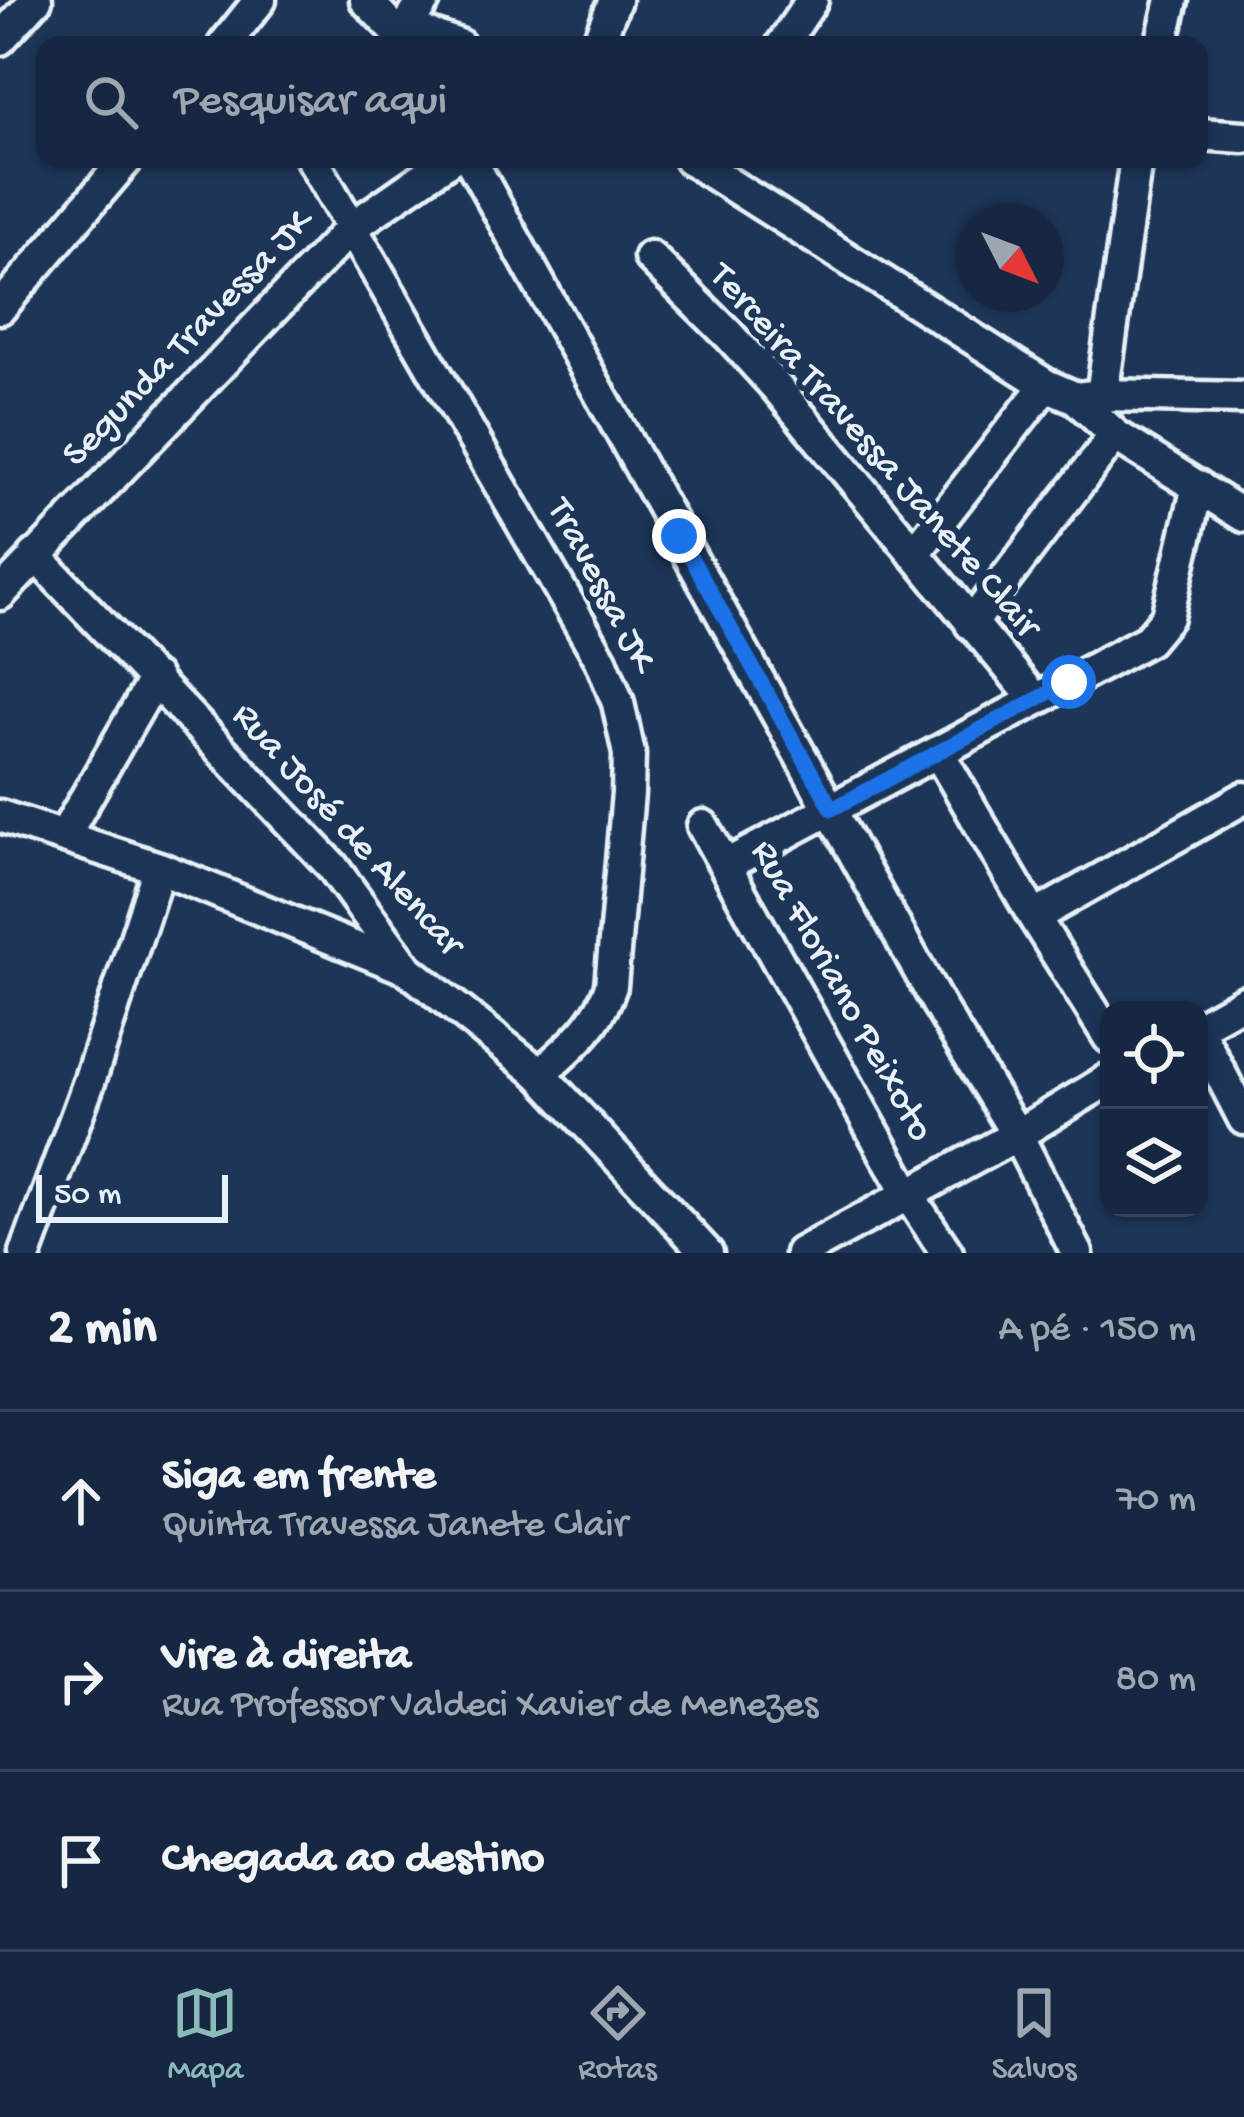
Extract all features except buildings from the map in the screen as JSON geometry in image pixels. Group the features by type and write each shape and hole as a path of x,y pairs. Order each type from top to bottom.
{"street":[{"path":"0,39 37,0"},
{"path":"239,36 260,0"},
{"path":"366,0 409,27"},
{"path":"601,36 615,0"},
{"path":"788,36 812,0"},
{"path":"1163,36 1172,0"},
{"path":"1208,135 1244,137"},
{"path":"0,308 119,168"},
{"name":"Travessa JK","path":"317,168 601,660 618,703 629,754 611,986 602,1011 585,1033 540,1074"},
{"name":"Segunda Travessa JK","path":"0,594 351,228 437,168"},
{"path":"475,168 939,1006 1017,1135 1077,1253"},
{"path":"704,168 1046,385 1089,397 1244,398"},
{"path":"1134,168 1089,397 1115,435 1244,516"},
{"name":"Terceira Travessa Janete Clair","path":"650,257 778,389 1035,699"},
{"path":"914,554 1046,385"},
{"path":"971,624 1115,435"},
{"path":"726,866 1137,647 1159,630 1167,617 1198,487"},
{"name":"Rua José de Alencar","path":"35,555 332,866 407,969 540,1074 707,1253"},
{"path":"64,836 155,678"},
{"path":"938,752 1100,1023"},
{"path":"1034,917 1244,798"},
{"path":"0,816 159,868 407,969"},
{"name":"Rua Floriano Peixoto","path":"703,826 909,1196 947,1253"},
{"path":"26,1253 89,1082 159,868"},
{"path":"1208,1024 1244,1002"},
{"path":"1208,1047 1244,1119"},
{"path":"801,1253 1100,1084"}],"route":[{"path":"679,536 832,809 1069,682"}]}
